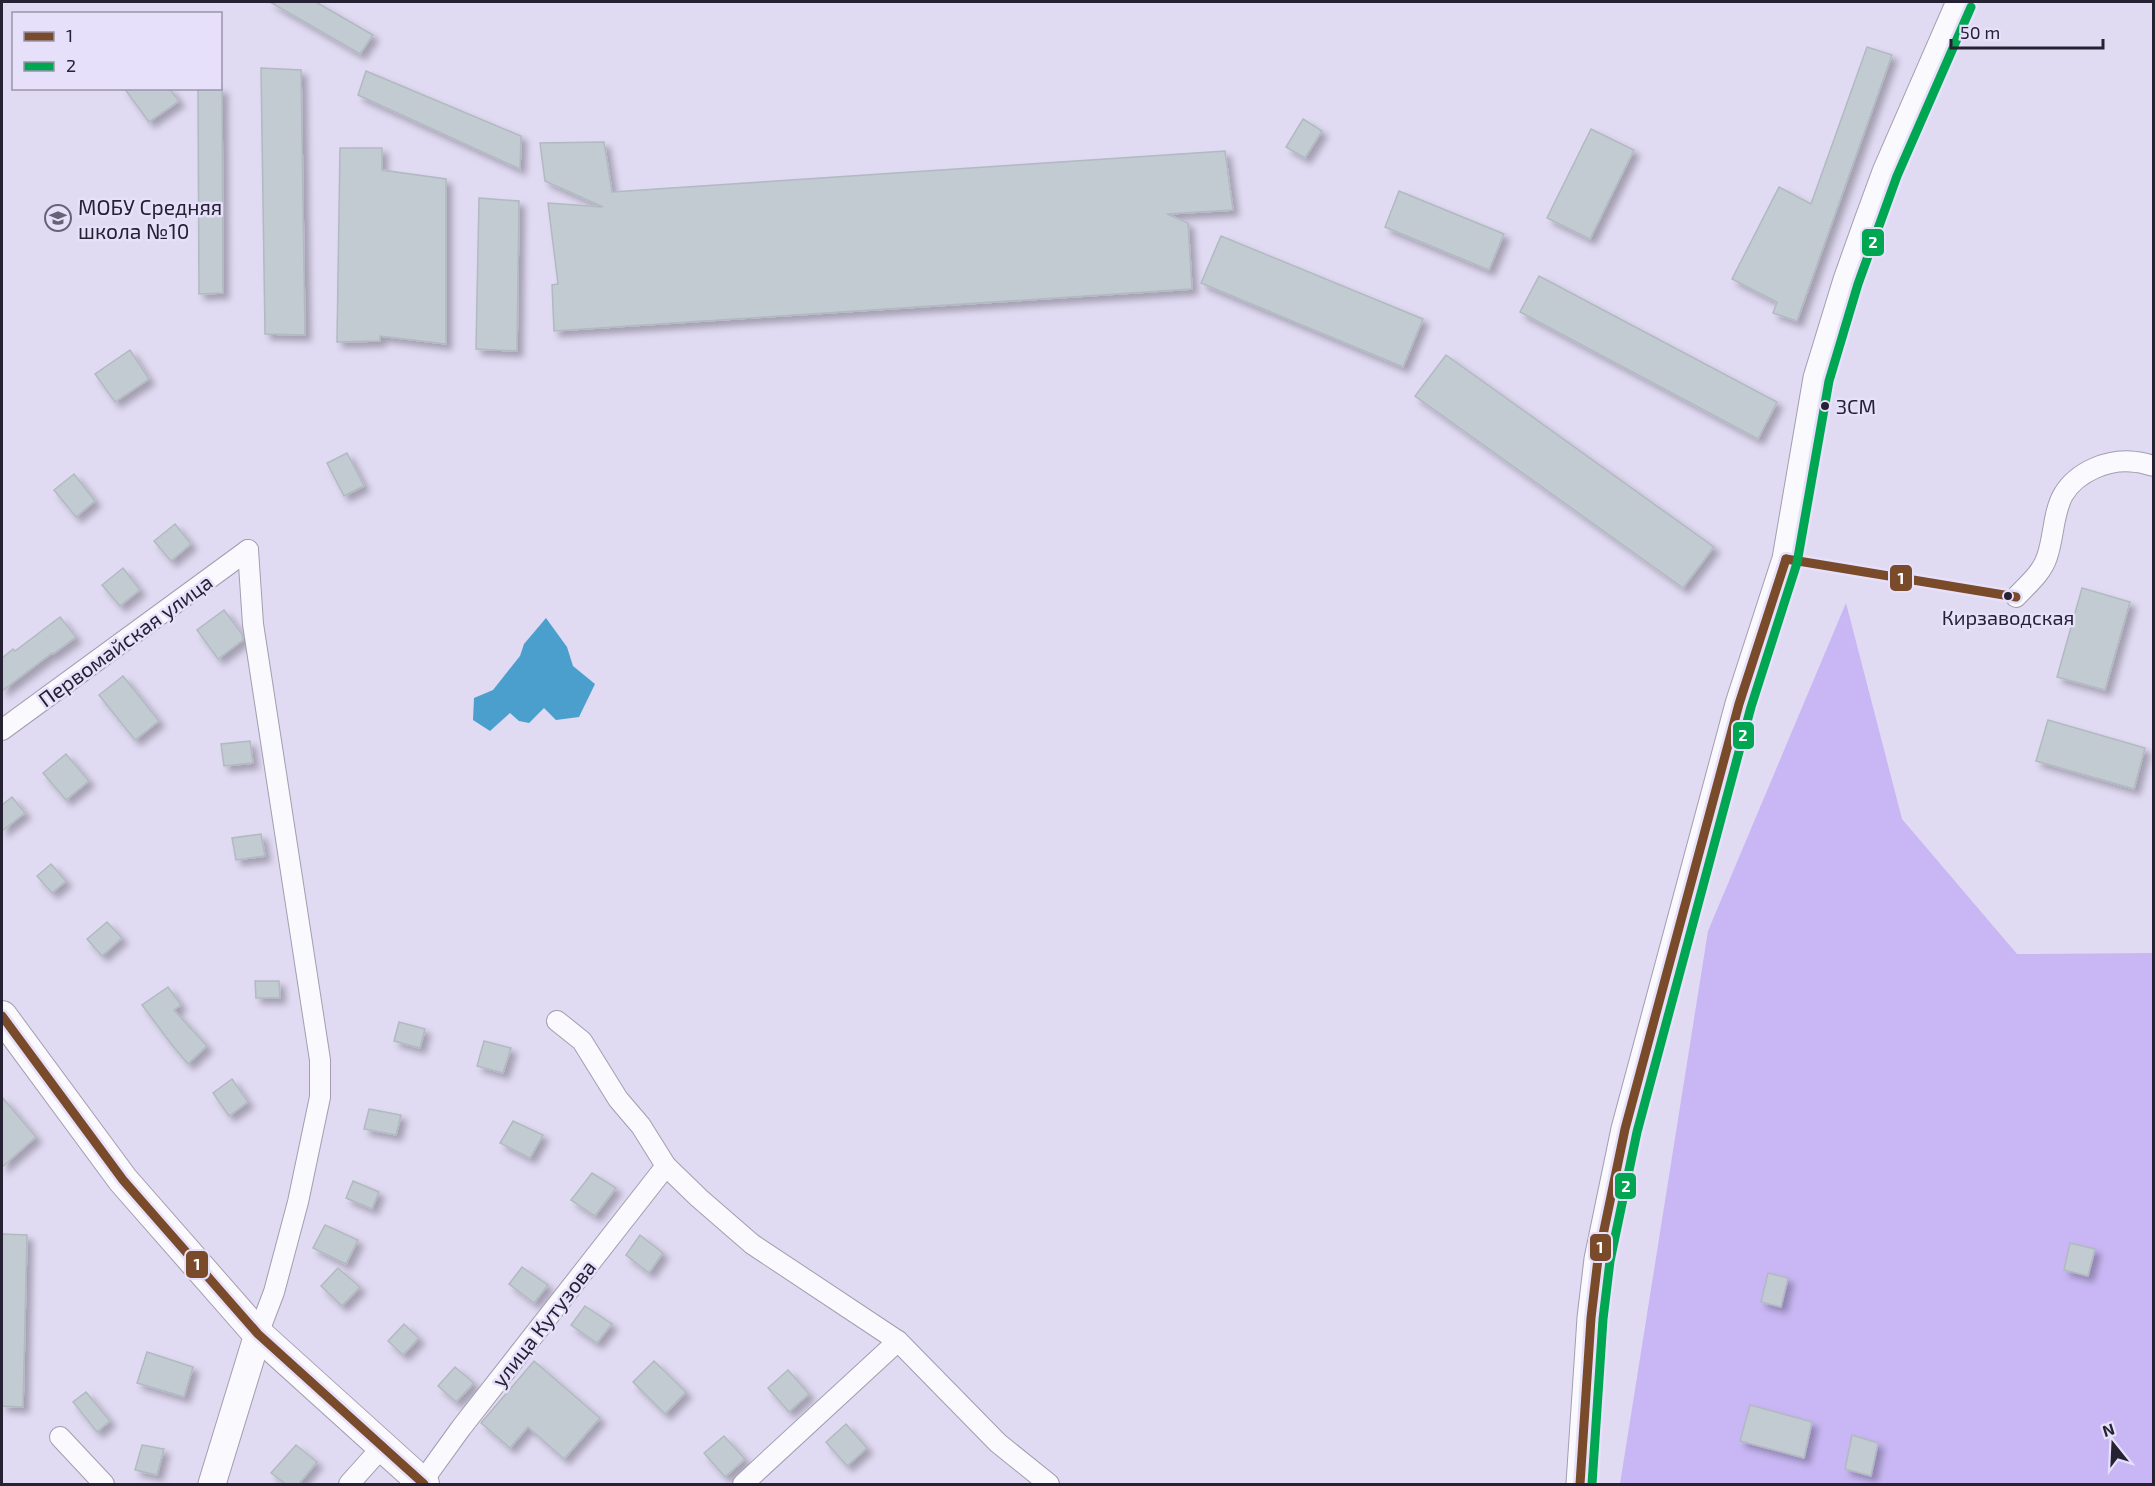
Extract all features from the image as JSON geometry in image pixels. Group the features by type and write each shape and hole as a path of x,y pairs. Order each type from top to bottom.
{"main road":[{"path":"2,1016 123,1180 258,1334 423,1484"}],"street":[{"path":"1580,1485 1591,1318 1598,1258 1625,1129 1739,704 1786,559 1817,378 1847,280 1886,172 1960,2"},
{"path":"2016,597 2040,571 2047,558 2056,515 2063,495 2072,484 2086,472 2102,465 2134,461 2154,466"},
{"name":"Первомайская улица","path":"2,730 248,550 253,624 320,1070 320,1097 298,1202 274,1292 258,1334"},
{"path":"557,1021 582,1041 618,1099 641,1126 666,1166 699,1198 752,1244 898,1341 998,1443 1049,1485"},
{"name":"улица Кутузова","path":"423,1484 461,1428 666,1166"},
{"path":"212,1485 258,1334"},
{"path":"743,1485 898,1341"},
{"path":"60,1437 104,1485"},
{"path":"349,1485 383,1446"}],"shaded area":[{"path":"1846,603 1902,819 2017,954 2153,953 2153,1484 1620,1484 1708,931"}],"water":[{"path":"546,618 567,647 573,666 595,684 579,717 556,720 544,708 529,723 519,721 510,713 490,731 473,720 474,698 493,690 520,656 524,644"}],"building":[{"path":"270,2 316,2 373,35 360,54"},
{"path":"1867,47 1892,55 1797,321 1773,313 1777,302 1732,279 1779,187 1811,204"},
{"path":"261,68 301,70 305,335 265,334"},
{"path":"366,71 521,136 520,169 358,95"},
{"path":"222,88 223,293 199,294 198,90 222,90"},
{"path":"125,90 171,90 179,101 149,122"},
{"path":"1303,119 1322,131 1305,158 1286,147"},
{"path":"1591,129 1634,150 1590,239 1547,218"},
{"path":"604,142 612,192 1225,151 1233,210 1167,214 1188,223 1192,289 554,331 552,285 558,284 548,203 603,207 545,181 540,143"},
{"path":"340,148 382,148 382,170 446,179 446,344 380,336 380,341 337,342"},
{"path":"1399,191 1504,234 1489,270 1385,227"},
{"path":"479,198 519,201 517,351 476,349"},
{"path":"1221,236 1423,319 1403,367 1201,283"},
{"path":"1539,276 1777,402 1758,439 1520,312"},
{"path":"130,350 149,379 115,402 95,374"},
{"path":"1446,355 1714,547 1683,588 1415,396"},
{"path":"347,453 364,486 344,496 327,463"},
{"path":"74,474 95,501 76,517 54,490"},
{"path":"175,524 191,544 171,561 154,541"},
{"path":"123,568 140,590 120,606 102,585"},
{"path":"2082,588 2130,602 2105,690 2057,677"},
{"path":"224,610 242,634 243,640 218,659 197,630"},
{"path":"60,617 76,637 2,691 2,658"},
{"path":"123,676 159,721 135,740 99,695"},
{"path":"2048,720 2145,748 2134,789 2036,761"},
{"path":"250,741 253,763 224,766 221,744"},
{"path":"66,754 89,781 66,800 43,773"},
{"path":"12,797 25,813 2,831 2,805"},
{"path":"261,834 265,856 236,860 232,838"},
{"path":"51,864 66,881 52,893 37,876"},
{"path":"107,922 122,938 102,956 87,939"},
{"path":"255,981 279,981 280,998 256,998"},
{"path":"168,987 181,1005 174,1010 207,1046 188,1064 142,1005"},
{"path":"399,1022 425,1029 420,1048 394,1041"},
{"path":"484,1041 511,1048 503,1073 477,1066"},
{"path":"232,1079 248,1102 229,1116 213,1093"},
{"path":"2,1097 36,1137 2,1167"},
{"path":"369,1109 401,1115 396,1135 364,1129"},
{"path":"513,1121 543,1135 530,1158 500,1143"},
{"path":"592,1173 616,1188 595,1216 571,1200"},
{"path":"353,1181 379,1192 372,1209 346,1198"},
{"path":"325,1225 358,1240 346,1264 313,1248"},
{"path":"2,1234 27,1235 23,1407 2,1406"},
{"path":"640,1235 663,1253 649,1273 626,1255"},
{"path":"2070,1243 2095,1249 2088,1276 2064,1270"},
{"path":"522,1267 548,1285 534,1303 509,1284"},
{"path":"338,1268 360,1287 342,1306 321,1286"},
{"path":"1768,1273 1788,1278 1781,1307 1761,1302"},
{"path":"585,1306 612,1324 597,1343 571,1325"},
{"path":"404,1324 419,1338 403,1355 388,1341"},
{"path":"147,1352 193,1367 184,1397 137,1383"},
{"path":"534,1361 600,1418 564,1459 528,1427 510,1448 481,1423"},
{"path":"654,1361 686,1392 665,1414 633,1382"},
{"path":"455,1367 474,1383 456,1402 438,1386"},
{"path":"788,1370 809,1394 789,1412 768,1388"},
{"path":"86,1392 110,1421 97,1432 73,1402"},
{"path":"1750,1405 1812,1422 1804,1458 1740,1441"},
{"path":"846,1424 867,1448 847,1466 826,1442"},
{"path":"1852,1435 1878,1443 1871,1476 1845,1469"},
{"path":"724,1436 745,1459 725,1477 704,1453"},
{"path":"142,1445 164,1449 157,1475 135,1470"},
{"path":"296,1445 317,1462 298,1485 287,1485 271,1473"}],"transit line":[{"name":"2","path":"1592,1484 1603,1319 1610,1261 1637,1132 1751,707 1797,563 1829,381 1858,284 1897,176 1971,7"},
{"name":"1","path":"1786,559 2016,597"},
{"name":"1","path":"1580,1484 1591,1318 1598,1259 1625,1129 1739,704 1786,559"},
{"name":"1","path":"2,1016 123,1180 258,1334 424,1484"}],"place":[{"name":"МОБУ Средняя школа №10","path":"58,218"},
{"name":"ЗСМ","path":"1825,406"},
{"name":"Кирзаводская","path":"2008,596"}]}
